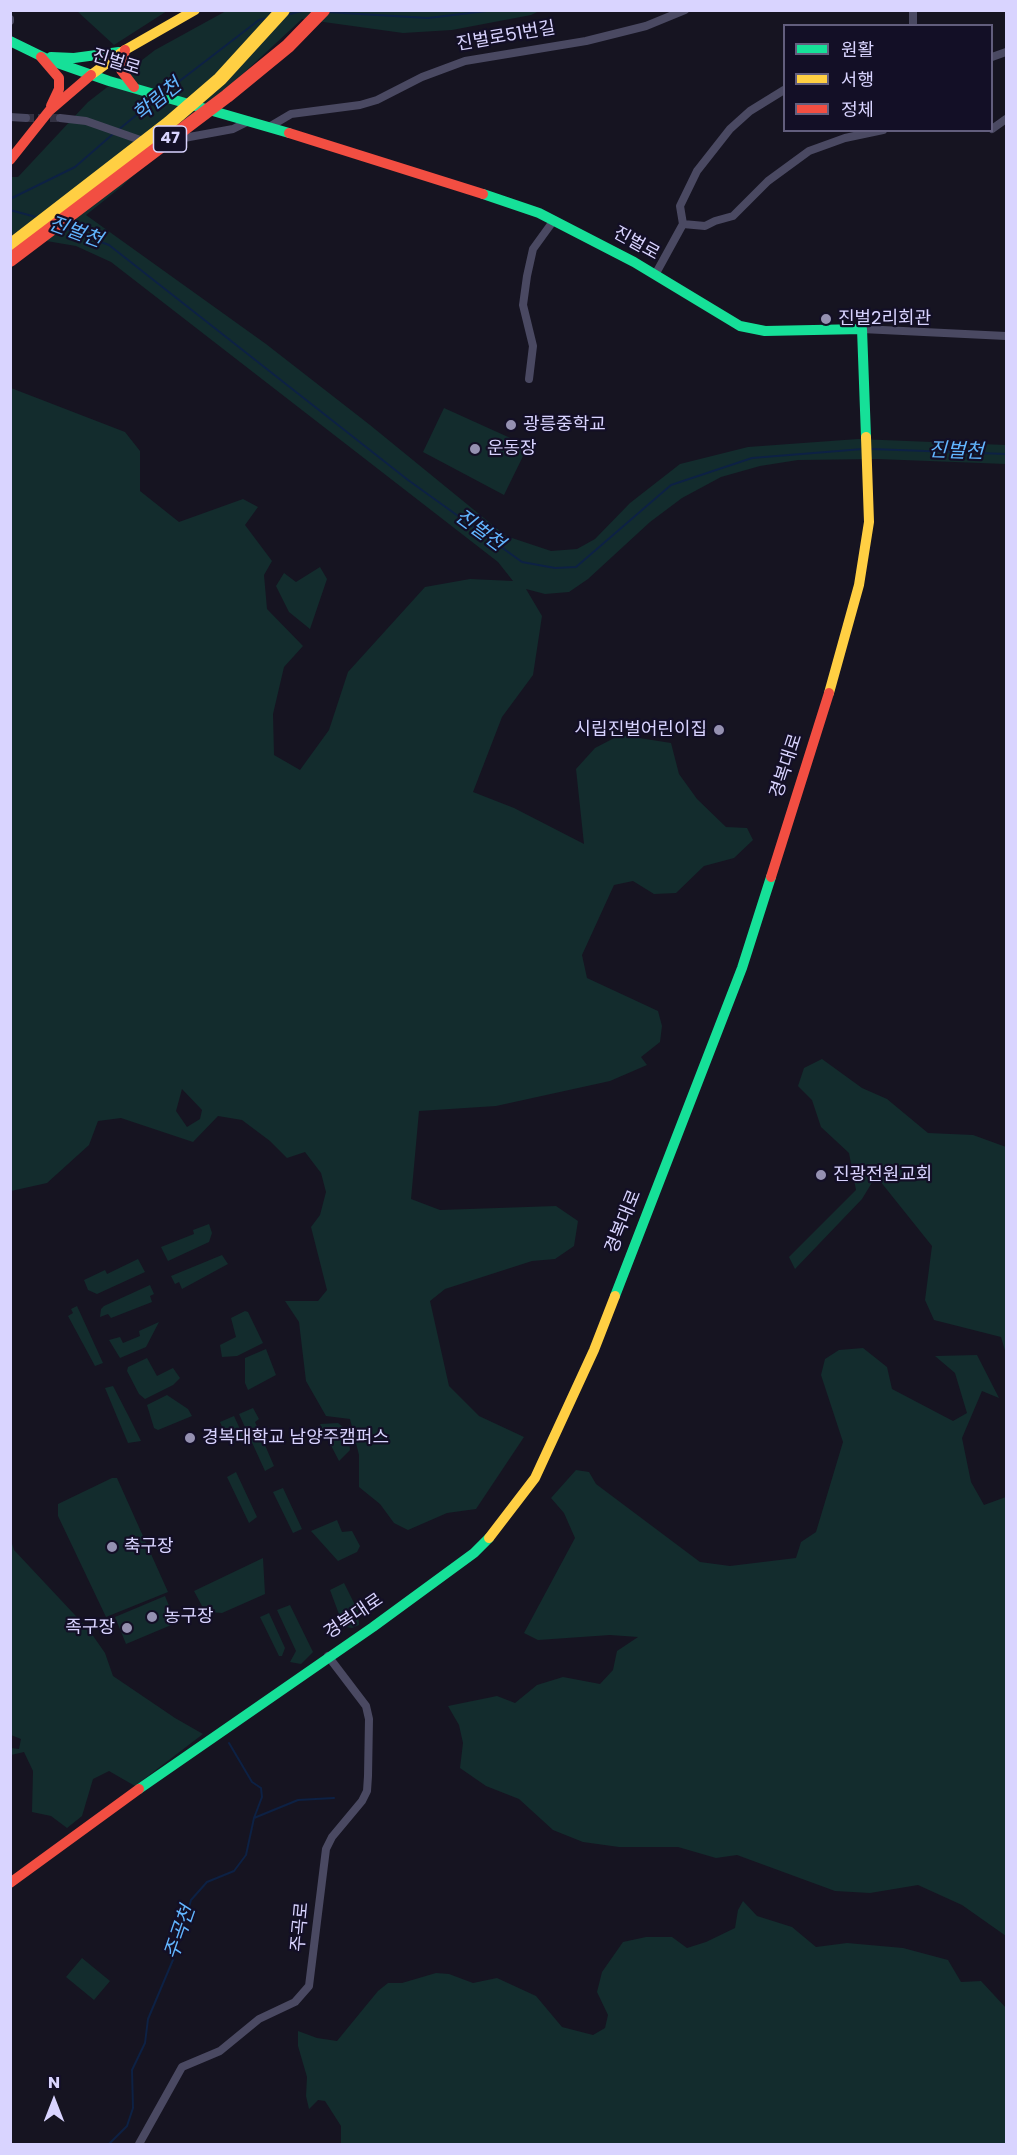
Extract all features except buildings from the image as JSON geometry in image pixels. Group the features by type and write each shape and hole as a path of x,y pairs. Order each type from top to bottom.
{"main road":[{"path":"10,160 91,75 125,50 195,10"},
{"name":"47","path":"10,246 169,123 220,79 283,10"},
{"name":"47","path":"10,260 227,96 288,46 323,10"},
{"name":"진벌로","path":"10,41 41,57 91,75 252,121 500,198 554,220 655,275 730,322 750,329 805,332 862,329"},
{"path":"41,57 74,58 125,50"},
{"path":"125,50 121,70 134,87"},
{"path":"41,57 58,75 55,114"},
{"name":"경복대로","path":"10,1883 474,1553 516,1506 546,1458 594,1350 742,968 821,721 859,585 868,522 862,329"}],"street":[{"name":"진벌로51번길","path":"269,127 291,114 360,105 377,100 422,77 465,61 586,41 646,26 685,10"},
{"path":"655,275 683,224 680,216 682,197 715,147 750,111 783,91"},
{"path":"55,114 95,123 132,139 148,143 232,129 252,121"},
{"path":"10,117 26,118"},
{"path":"993,128 1006,119"},
{"path":"683,224 697,228 733,216 768,181 809,151 845,138 874,132"},
{"path":"529,379 533,346 523,305 527,276 533,249 554,220"},
{"name":"진벌로","path":"862,329 1006,336"},
{"name":"주곡로","path":"139,2145 172,2081 182,2067 220,2051 259,2019 295,2002 309,1986 326,1849 332,1837 362,1801 367,1791 368,1776 369,1719 366,1706 328,1656"}],"green space":[{"path":"77,11 167,11 114,45"},
{"path":"226,11 539,11 531,15 452,30 403,33 302,19 121,187 86,215 266,344 506,536 551,551 577,549 595,539 630,503 680,464 748,447 858,439 1006,445 1006,464 877,459 798,460 760,466 721,477 682,498 650,522 588,579 569,592 545,594 526,589 542,616 533,675 502,717 473,792 514,808 584,844 576,769 595,748 620,735 671,743 679,774 697,799 726,827 747,828 753,840 734,858 704,866 676,893 654,894 633,881 614,885 582,955 587,978 658,1011 662,1026 660,1042 641,1057 647,1065 610,1081 496,1106 419,1111 411,1199 440,1210 556,1206 578,1221 574,1246 555,1259 532,1261 445,1289 430,1301 449,1386 479,1416 524,1437 476,1509 447,1513 408,1530 394,1523 380,1504 359,1487 359,1455 350,1419 326,1416 306,1381 299,1322 285,1301 318,1301 327,1290 311,1227 320,1215 326,1192 321,1173 305,1152 287,1158 270,1141 242,1120 218,1116 193,1142 121,1118 98,1121 89,1145 47,1183 11,1191 11,388 125,432 140,451 140,491 179,522 243,499 258,507 245,525 272,561 264,575 267,609 303,646 284,667 273,714 274,755 300,770 329,730 348,672 425,587 470,579 513,581 498,562 111,262 76,246 11,235 10,177 18,177 88,102 155,50","holes":["182,1089 202,1110 200,1119 187,1127 176,1111"]},
{"name":"운동장","path":"444,408 528,446 504,495 423,452"},
{"path":"320,567 327,579 310,629 289,612 276,586 284,573 296,582"},
{"path":"822,1059 862,1088 887,1099 928,1133 973,1135 1006,1147 1006,1354 1001,1337 934,1320 925,1300 932,1246 876,1176 862,1199 795,1269 789,1257 856,1190 849,1153 821,1127 812,1100 798,1086 804,1068"},
{"path":"209,1224 212,1233 209,1242 168,1261 161,1247 194,1234 193,1230"},
{"path":"222,1255 228,1264 182,1289 179,1282 175,1284 171,1276"},
{"path":"138,1259 145,1272 97,1294 88,1290 84,1280 105,1270 107,1274"},
{"path":"150,1285 154,1294 150,1296 152,1302 111,1318 108,1314 100,1317 104,1306"},
{"path":"77,1306 103,1363 95,1366 68,1316 73,1313 71,1309"},
{"path":"245,1311 248,1312 263,1343 237,1356 222,1357 220,1345 236,1337 231,1318"},
{"path":"159,1322 146,1347 120,1358 109,1340 120,1337 123,1343 140,1336 139,1331"},
{"path":"863,1348 887,1367 892,1389 953,1421 967,1413 955,1373 935,1356 977,1355 999,1398 982,1391 962,1438 971,1482 984,1505 1006,1497 1006,1936 962,1905 918,1885 870,1893 835,1891 737,1855 716,1858 678,1847 619,1847 583,1842 553,1830 519,1799 486,1786 460,1768 463,1743 459,1725 448,1706 497,1696 515,1703 537,1685 563,1677 600,1684 613,1670 617,1651 638,1637 610,1635 538,1640 524,1633 575,1538 564,1513 551,1498 576,1470 589,1472 596,1484 700,1562 730,1566 796,1558 801,1542 816,1532 843,1442 821,1375 825,1359 839,1350"},
{"path":"266,1349 276,1375 248,1390 245,1383 245,1358"},
{"path":"147,1358 157,1376 173,1368 180,1378 173,1385 145,1399 139,1394 127,1371 128,1367"},
{"path":"113,1386 141,1441 128,1443 105,1388"},
{"path":"167,1395 188,1409 192,1416 158,1430 154,1428 147,1405"},
{"path":"253,1408 259,1419 255,1422 274,1466 265,1471 239,1414"},
{"path":"234,1416 244,1438 230,1445 220,1422"},
{"path":"338,1423 348,1431 350,1450 339,1461 320,1424"},
{"path":"236,1472 257,1517 249,1523 227,1477"},
{"name":"축구장","path":"112,1478 117,1478 168,1592 106,1617 58,1516 58,1504"},
{"path":"283,1488 302,1529 293,1533 273,1492"},
{"path":"337,1520 342,1532 352,1531 360,1546 357,1552 338,1561 311,1531"},
{"path":"10,1537 14,1550 89,1630 105,1653 113,1676 203,1734 135,1786 109,1771 93,1779 82,1816 67,1828 51,1816 32,1812 33,1771 24,1752 11,1755 11,1748 19,1749 21,1739 11,1735"},
{"path":"263,1558 265,1594 222,1613 211,1612 202,1606 194,1591"},
{"path":"344,1583 358,1611 359,1625 352,1628 346,1627 340,1617 330,1590"},
{"name":"농구장","path":"165,1596 176,1623 126,1644 115,1617"},
{"path":"290,1605 313,1652 301,1664 290,1662 296,1651 277,1610"},
{"path":"269,1613 285,1648 282,1656 279,1656 260,1617"},
{"path":"743,1901 757,1916 792,1927 816,1947 847,1943 903,1948 948,1960 961,1982 981,1981 1006,2008 1006,2144 341,2144 341,2126 325,2101 318,2100 309,2109 306,2096 307,2077 298,2046 298,2031 317,2038 337,2041 378,1991 388,1983 402,1983 436,1973 449,1974 473,1983 497,1978 536,1996 562,2027 593,2035 605,2028 608,2015 597,1992 602,1972 623,1942 646,1937 672,1937 687,1948 706,1942 735,1928 738,1910"},
{"path":"82,1958 110,1981 94,2000 66,1977"}],"waterway":[{"name":"학림천","path":"286,15 306,10"},
{"name":"학림천","path":"308,10 316,11"},
{"name":"학림천","path":"327,12 428,18 495,10"},
{"name":"학림천","path":"164,93 259,20 268,18"},
{"name":"학림천","path":"117,131 157,98"},
{"name":"학림천","path":"10,199 75,167 113,134"},
{"name":"진벌천","path":"10,210 36,217"},
{"name":"진벌천","path":"61,227 109,245 408,480 522,562 555,568 576,567 671,485 752,458 863,449"},
{"name":"진벌천","path":"871,449 1006,454"},
{"path":"229,1743 252,1782 261,1788 262,1797 254,1818"},
{"name":"주곡천","path":"109,2144 127,2126 133,2108 132,2070 145,2043 148,2019 175,1955 191,1900 207,1882 234,1871 246,1855 254,1818 298,1800 334,1798"}],"tunnel":[{"path":"26,118 60,118"}],"traffic: fast":[{"path":"10,41 49,60 109,81 289,133"},
{"path":"51,57 74,58 119,52"},
{"path":"483,194 539,213 634,262 740,326 765,331 862,329 866,437"},
{"path":"615,1296 742,968 771,877"},
{"path":"139,1789 373,1627 474,1553 489,1538"}],"traffic: slow":[{"path":"91,75 125,50 195,10"},
{"path":"10,246 169,123 220,79 283,10"},
{"path":"829,693 859,585 869,522 866,437"},
{"path":"489,1538 535,1478 594,1350 615,1296"}],"traffic: jam":[{"path":"10,260 227,96 288,46 323,10"},
{"path":"125,50 121,70 134,87"},
{"path":"41,57 59,78 59,89 51,106"},
{"path":"10,160 49,111 91,75"},
{"path":"289,133 483,194"},
{"path":"771,877 829,693"},
{"path":"10,1883 139,1789"}],"place":[{"name":"진벌2리회관","path":"826,319"},
{"name":"광릉중학교","path":"511,425"},
{"name":"운동장","path":"475,449"},
{"name":"시립진벌어린이집","path":"719,730"},
{"name":"진광전원교회","path":"821,1175"},
{"name":"경복대학교 남양주캠퍼스","path":"190,1438"},
{"name":"축구장","path":"112,1547"},
{"name":"농구장","path":"152,1617"},
{"name":"족구장","path":"127,1628"}]}
